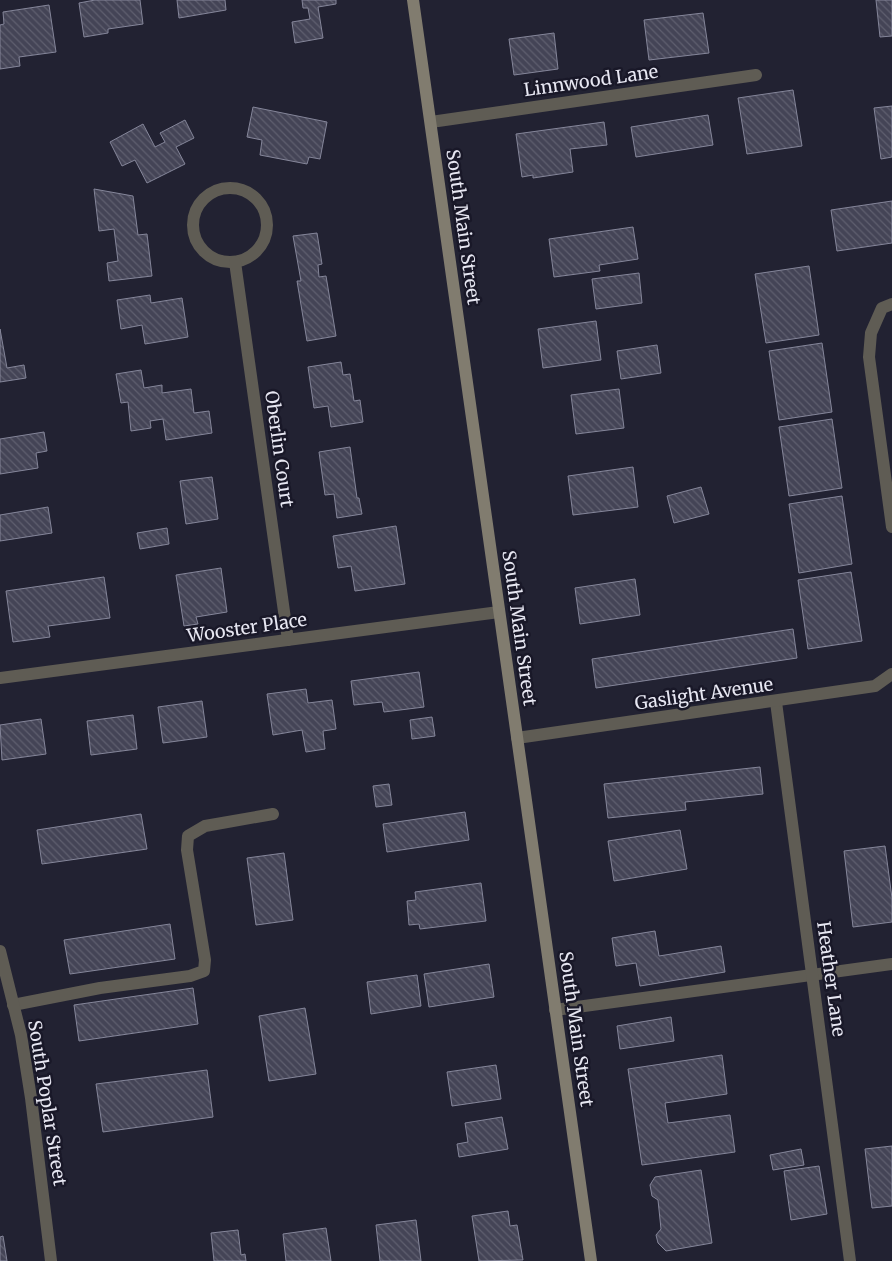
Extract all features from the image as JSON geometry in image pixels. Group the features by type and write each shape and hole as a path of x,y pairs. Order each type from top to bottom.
{"main road":[{"name":"South Main Street","path":"413,0 591,1261"}],"street":[{"name":"Linnwood Lane","path":"431,122 756,75"},
{"path":"234,187 255,197 263,206 267,218 264,242 257,251 235,262 223,262 211,257 201,249 194,238 192,226 197,207 209,194 221,188 234,187"},
{"name":"Oberlin Court","path":"235,262 288,640"},
{"path":"892,304 882,308 871,333 869,357 892,527"},
{"name":"Wooster Place","path":"0,678 499,612"},
{"name":"Gaslight Avenue","path":"517,738 776,702 875,686 892,674"},
{"name":"Heather Lane","path":"776,702 814,975 850,1261"},
{"path":"13,1005 100,988 190,976 204,971 205,960 186,850 188,836 205,826 274,814"},
{"name":"South Poplar Street","path":"0,951 21,1035 31,1098 51,1261"},
{"path":"555,1010 892,964"}],"building":[{"path":"95,0 140,0 143,24 108,29 108,33 84,37 79,3"},
{"path":"177,0 225,0 226,10 179,18"},
{"path":"302,0 336,0 336,4 318,7 323,38 295,43 292,22 310,19 308,8 303,8"},
{"path":"876,0 892,0 892,36 880,37"},
{"path":"49,5 56,52 19,57 20,66 0,69 0,25 4,24 3,12"},
{"path":"703,13 709,53 649,60 644,20"},
{"path":"554,33 558,69 514,75 509,39"},
{"path":"793,90 802,146 747,154 738,98"},
{"path":"892,106 892,157 881,159 874,108"},
{"path":"253,107 327,122 320,159 309,157 307,164 260,155 262,140 247,137"},
{"path":"708,115 713,145 636,157 631,127"},
{"path":"185,120 194,138 176,147 185,164 147,183 135,160 122,166 110,142 143,124 155,147 165,142 160,133"},
{"path":"604,122 607,145 570,149 573,172 533,178 533,175 522,177 516,134"},
{"path":"94,189 133,196 138,235 147,234 152,276 109,281 107,263 118,261 114,229 99,231"},
{"path":"892,201 892,243 837,251 831,210"},
{"path":"633,227 638,259 599,265 600,271 554,277 549,239"},
{"path":"317,233 322,264 318,265 319,277 326,276 336,336 307,341 297,281 301,281 293,236"},
{"path":"809,266 819,335 766,343 755,274"},
{"path":"639,273 642,303 596,309 592,279"},
{"path":"150,295 151,303 182,298 188,337 145,344 142,325 121,329 117,300"},
{"path":"596,321 601,360 543,368 538,329"},
{"path":"0,329 7,368 24,365 26,378 0,382"},
{"path":"822,343 832,412 779,420 769,351"},
{"path":"657,345 661,373 621,379 617,351"},
{"path":"341,362 343,375 350,374 354,401 360,400 363,422 331,427 328,406 314,408 308,367"},
{"path":"141,370 144,388 162,385 162,393 191,389 194,413 209,411 212,433 166,440 163,419 150,421 151,428 131,431 128,402 121,403 116,374"},
{"path":"619,389 624,428 576,434 571,395"},
{"path":"832,419 842,488 789,496 779,427"},
{"path":"44,432 47,451 36,453 38,468 0,474 0,439"},
{"path":"350,447 357,498 359,498 362,514 337,518 334,494 325,495 319,452"},
{"path":"633,467 638,507 573,515 568,476"},
{"path":"212,477 218,519 186,524 180,481"},
{"path":"701,487 709,514 674,523 667,496"},
{"path":"842,496 852,564 799,573 789,504"},
{"path":"48,507 52,533 0,541 0,515"},
{"path":"396,526 405,584 355,591 351,566 338,568 333,536"},
{"path":"167,528 169,544 140,549 137,533"},
{"path":"221,568 227,612 196,617 198,624 184,626 176,575"},
{"path":"851,572 862,641 808,649 798,580"},
{"path":"104,577 110,618 48,626 50,637 13,642 6,591"},
{"path":"635,579 640,615 580,624 575,588"},
{"path":"793,629 797,658 596,688 592,659"},
{"path":"419,672 424,707 384,712 382,702 354,705 351,681"},
{"path":"306,689 308,703 332,700 336,729 323,731 325,749 306,752 302,730 273,735 267,694"},
{"path":"202,701 207,737 163,743 158,707"},
{"path":"133,715 137,749 91,755 87,721"},
{"path":"432,717 435,736 412,739 410,720"},
{"path":"41,719 46,754 2,760 0,725"},
{"path":"760,767 763,794 685,802 686,810 608,818 604,784"},
{"path":"389,784 392,805 376,807 373,786"},
{"path":"465,812 469,840 387,852 383,824"},
{"path":"141,814 147,849 42,864 37,830"},
{"path":"680,830 687,869 614,881 608,841"},
{"path":"885,846 892,898 892,922 853,927 844,851"},
{"path":"284,853 293,920 256,925 247,858"},
{"path":"481,883 486,921 420,929 419,924 409,925 407,901 416,900 415,892"},
{"path":"170,924 175,959 70,974 64,940"},
{"path":"655,931 659,956 721,946 725,972 640,986 636,963 616,966 612,938"},
{"path":"489,964 494,997 429,1007 424,974"},
{"path":"417,975 421,1006 371,1014 367,982"},
{"path":"193,988 198,1024 79,1041 74,1005"},
{"path":"305,1008 316,1074 269,1081 259,1016"},
{"path":"671,1017 674,1041 620,1049 617,1026"},
{"path":"722,1055 727,1094 665,1103 668,1123 730,1115 735,1152 642,1165 628,1069"},
{"path":"496,1065 501,1099 452,1106 447,1072"},
{"path":"207,1070 213,1117 103,1132 96,1084"},
{"path":"502,1117 508,1149 459,1157 457,1144 468,1142 465,1123"},
{"path":"892,1146 892,1206 872,1208 865,1149"},
{"path":"801,1149 804,1165 773,1170 770,1155"},
{"path":"819,1166 827,1214 791,1220 784,1171"},
{"path":"701,1170 712,1243 666,1251 658,1243 656,1235 661,1229 658,1200 652,1196 650,1185 655,1177"},
{"path":"508,1211 510,1226 517,1225 523,1260 479,1261 472,1216"},
{"path":"416,1220 421,1261 380,1261 376,1225"},
{"path":"326,1228 331,1261 286,1261 283,1234"},
{"path":"238,1230 241,1255 245,1254 246,1261 214,1261 211,1233"},
{"path":"3,1236 7,1261 0,1261 0,1237"}]}
